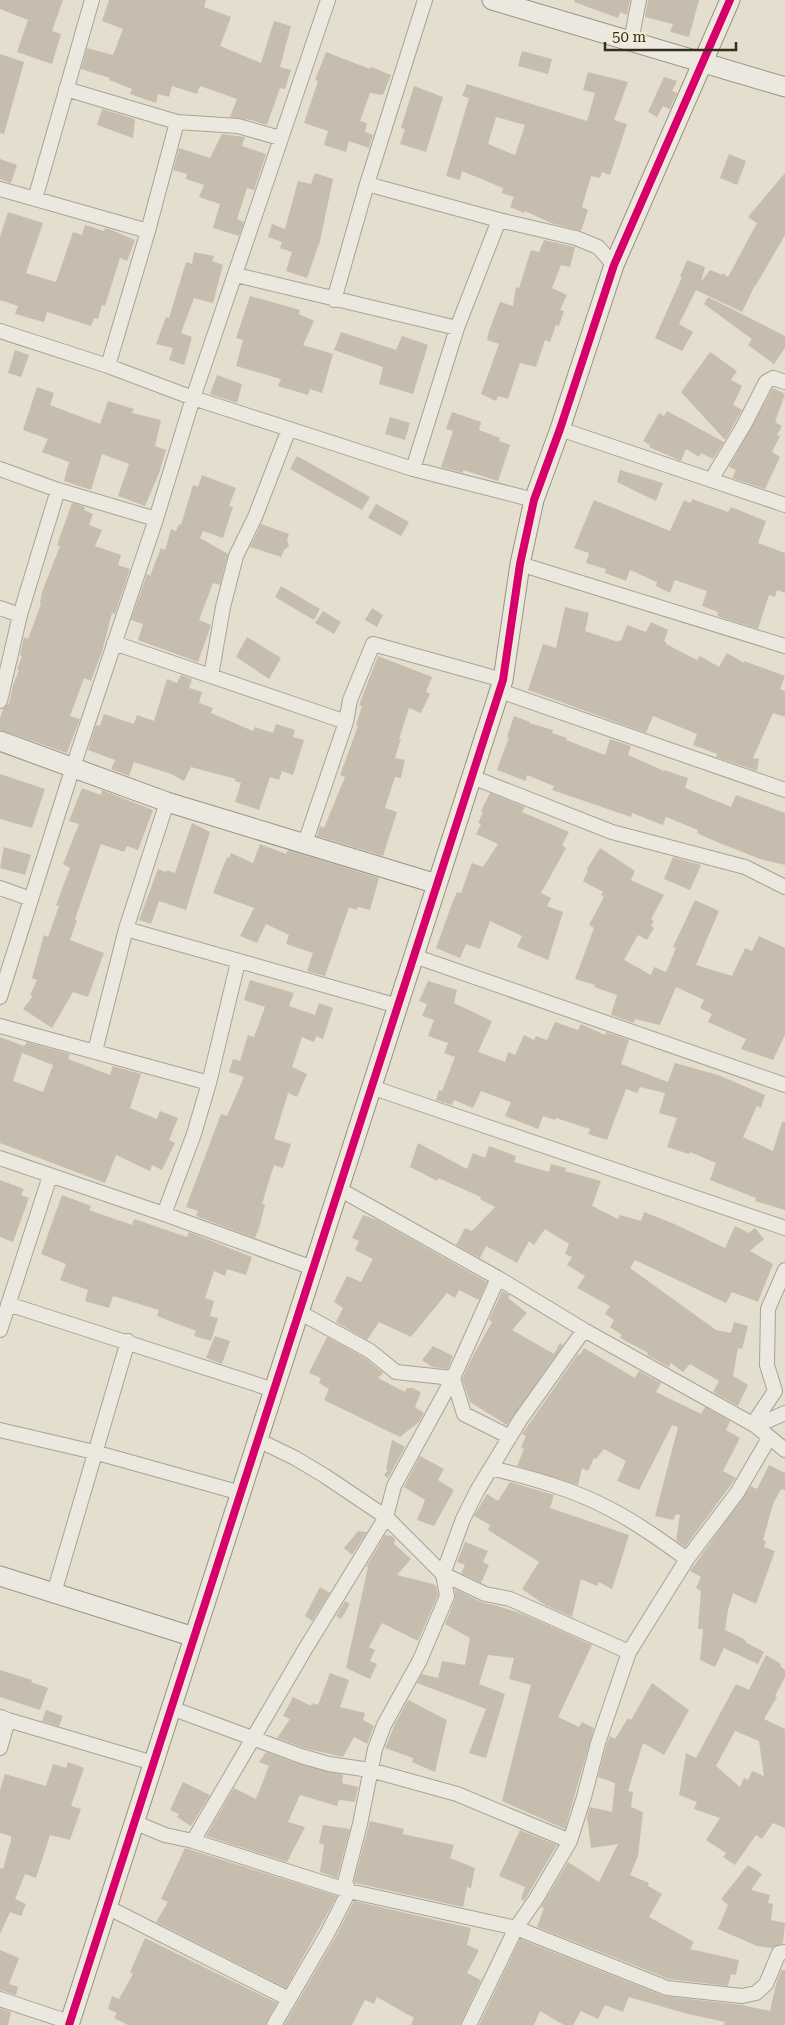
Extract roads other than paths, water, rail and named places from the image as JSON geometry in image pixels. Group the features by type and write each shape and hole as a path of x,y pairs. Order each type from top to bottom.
{"street":[{"path":"35,199 92,0"},
{"path":"0,997 73,767 156,519 193,398 328,0"},
{"path":"334,300 367,184 425,0"},
{"path":"492,0 525,5 631,41 785,87"},
{"path":"631,41 639,0"},
{"path":"0,1999 69,2024 501,685 520,564 534,500 560,428 614,264 730,0"},
{"path":"66,89 176,122 238,126 280,138"},
{"path":"108,366 148,231 176,122"},
{"path":"367,184 583,241 598,247 614,264"},
{"path":"0,189 148,231"},
{"path":"413,468 457,328 499,220"},
{"path":"236,275 457,328"},
{"path":"0,331 108,366 193,398 289,429 413,468 534,500"},
{"path":"711,480 744,425 766,382 773,378 785,382"},
{"path":"560,428 785,505"},
{"path":"211,676 223,607 236,556 255,517 289,429"},
{"path":"0,469 58,490 156,519"},
{"path":"0,701 20,615 58,490"},
{"path":"520,564 785,646"},
{"path":"0,608 20,615"},
{"path":"114,643 346,722"},
{"path":"305,843 346,722 350,700 373,644 501,685 785,790"},
{"path":"0,741 168,802 437,884"},
{"path":"472,777 612,832 745,868 785,886"},
{"path":"95,1051 126,930 168,802"},
{"path":"0,888 31,899"},
{"path":"126,930 398,1006"},
{"path":"414,956 785,1084"},
{"path":"164,1214 194,1134 209,1083 238,962"},
{"path":"0,1026 209,1083"},
{"path":"372,1087 785,1228"},
{"path":"0,1158 164,1214 313,1268"},
{"path":"0,1330 50,1176"},
{"path":"339,1189 754,1425 785,1450"},
{"path":"754,1425 775,1391 767,1365 768,1309 785,1270"},
{"path":"193,1841 386,1517 394,1486 453,1378 498,1278"},
{"path":"8,1304 128,1341 274,1390"},
{"path":"299,1312 370,1351 396,1372 453,1378"},
{"path":"274,2025 327,1934 348,1891 345,1882 360,1824 370,1770 384,1725 420,1660 447,1596 443,1574 463,1519 510,1437 584,1330"},
{"path":"54,1593 128,1341"},
{"path":"453,1378 464,1414 510,1437"},
{"path":"754,1425 785,1413"},
{"path":"0,1430 94,1452 241,1493"},
{"path":"469,2025 516,1928 536,1899 570,1841 598,1743 629,1652 687,1559 737,1493 769,1438"},
{"path":"258,1440 295,1458 325,1476 386,1517 443,1574 485,1594 510,1599 629,1652"},
{"path":"491,1468 542,1482 609,1508 654,1535 687,1559"},
{"path":"0,1576 194,1637"},
{"path":"171,1708 301,1756 329,1764 370,1770 457,1794 570,1841"},
{"path":"0,1748 4,1718 153,1763"},
{"path":"134,1822 166,1834 348,1891 516,1928 667,1988 679,1991 742,1996 756,1993 766,1984 779,1953 785,1952"},
{"path":"107,1907 289,1999"}]}
